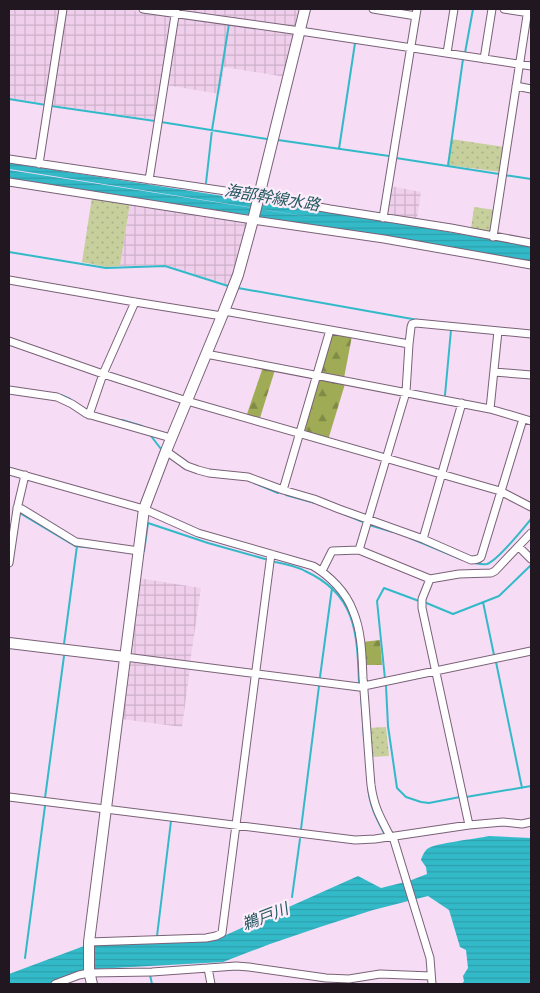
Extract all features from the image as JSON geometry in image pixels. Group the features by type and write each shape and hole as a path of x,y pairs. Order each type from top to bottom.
{"street":[{"path":"39,164 63,9"},
{"path":"143,9 176,11 531,66"},
{"path":"92,984 89,972 88,942 144,509 238,275 305,9"},
{"path":"373,9 416,12 383,218"},
{"path":"447,53 454,9"},
{"path":"484,59 492,9"},
{"path":"493,236 529,11 504,9"},
{"path":"149,180 176,11"},
{"path":"516,86 531,89"},
{"path":"9,159 259,197 531,243"},
{"path":"9,182 384,239 531,265"},
{"path":"9,280 135,302 223,313 408,344"},
{"path":"89,415 103,374 135,302"},
{"path":"359,550 406,392 408,344 412,324 531,334"},
{"path":"283,490 330,330"},
{"path":"490,408 498,331"},
{"path":"9,342 187,401 500,491 531,507"},
{"path":"206,354 490,408 531,421"},
{"path":"494,372 531,375"},
{"path":"9,390 56,397 72,404 89,415 171,438"},
{"path":"422,539 462,403"},
{"path":"166,451 188,466 198,470 248,477 422,539 470,560 480,557 523,418"},
{"path":"9,471 144,509 221,541 313,566 322,571 338,586 353,610 358,625 373,800 392,837 407,881 430,958 432,984"},
{"path":"9,563 14,508 25,475"},
{"path":"14,508 22,509 76,542 139,550"},
{"path":"322,571 332,551 359,550 430,579 459,574 491,573 531,533"},
{"path":"519,546 531,558"},
{"path":"88,942 206,938 222,933 271,554"},
{"path":"430,579 422,602 469,825"},
{"path":"9,643 359,687 531,651"},
{"path":"9,797 355,840 392,837 469,825 503,822 522,824 531,822"},
{"path":"55,984 89,972 152,972 236,966 326,981 380,974 431,976"},
{"path":"208,968 211,984"}],"shaded area":[{"path":"9,9 62,9 47,104 9,98"},
{"path":"65,9 124,9 171,16 173,18 157,120 51,105"},
{"path":"177,9 300,9 296,29 179,11"},
{"path":"178,16 294,33 286,77 224,67 220,94 166,85"},
{"path":"391,186 421,192 417,219 388,215 386,212"},
{"path":"130,203 247,220 250,223 230,286 166,265 120,266"},
{"path":"138,578 201,588 190,663 132,655 129,649"},
{"path":"128,660 190,668 182,727 121,719"}],"green space":[{"path":"451,139 504,147 501,172 447,165"},
{"path":"92,197 130,203 120,266 106,267 82,262"},
{"path":"474,207 495,210 491,233 471,229"},
{"path":"331,334 352,336 344,378 321,374 320,371"},
{"path":"263,367 275,370 259,421 246,417"},
{"path":"320,379 345,384 328,440 303,433 317,381"},
{"path":"380,640 382,665 364,665 362,642"},
{"path":"386,727 389,756 370,757 369,728"}],"water":[{"path":"9,163 387,221 531,246 531,262 384,236 9,178 9,170 329,220 9,169"},
{"path":"489,836 531,838 531,984 462,984 464,981 463,976 468,968 466,950 460,947 449,910 428,896 373,910 320,927 223,962 95,969 49,984 9,984 9,974 84,946 217,939 358,876 381,888 409,881 427,874 426,867 421,860 427,849 447,843"}],"waterway":[{"path":"465,53 473,9"},
{"path":"206,183 212,130 229,24"},
{"path":"339,149 355,43"},
{"path":"448,166 463,59"},
{"path":"9,99 46,105"},
{"path":"51,106 155,121"},
{"path":"161,122 267,139"},
{"path":"278,140 389,156"},
{"path":"396,158 499,174"},
{"path":"504,175 531,179"},
{"path":"9,252 106,268 165,266 228,286"},
{"path":"238,288 418,320"},
{"path":"445,395 452,330"},
{"path":"61,395 70,399"},
{"path":"122,420 142,426"},
{"path":"151,436 161,449"},
{"path":"254,483 278,493"},
{"path":"286,495 315,503"},
{"path":"18,512 75,546 104,549"},
{"path":"344,514 363,522"},
{"path":"475,563 487,564 492,561 510,544 531,519"},
{"path":"144,551 148,523 265,559"},
{"path":"369,525 393,532"},
{"path":"410,538 463,560"},
{"path":"64,644 77,546"},
{"path":"275,562 298,568 322,580 335,591 344,603 354,631 359,682"},
{"path":"424,602 453,614 499,596 531,565"},
{"path":"320,677 332,588"},
{"path":"385,679 377,601 384,588 419,601"},
{"path":"483,602 494,655"},
{"path":"45,798 64,656"},
{"path":"496,662 522,788"},
{"path":"301,829 319,686"},
{"path":"386,686 388,726 397,788 406,797 421,802 429,803 460,797"},
{"path":"361,693 364,738"},
{"path":"368,785 373,810 384,833"},
{"path":"466,797 531,786"},
{"path":"25,958 45,806"},
{"path":"157,936 171,821"},
{"name":"鵜戸川","path":"292,897 300,839"},
{"path":"150,975 152,984"}],"water label":[{"name":"海部幹線水路","path":"272,197"}]}
